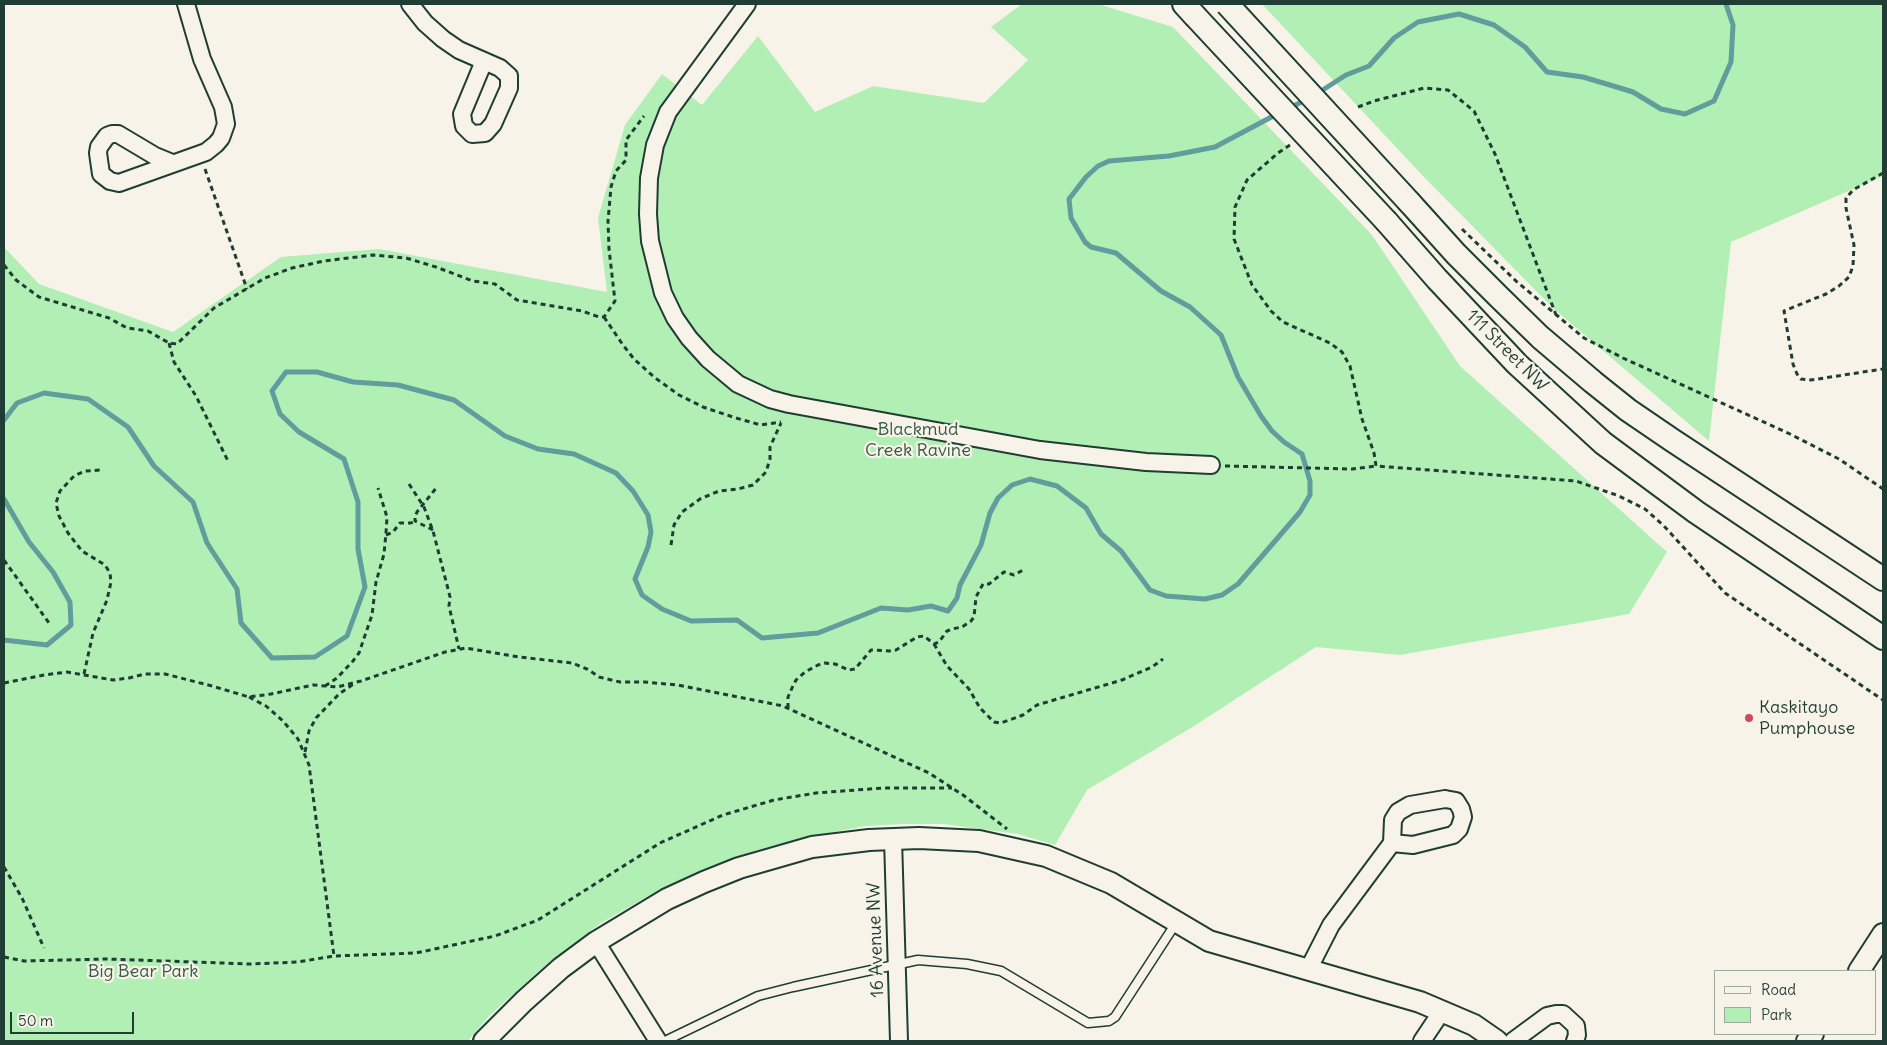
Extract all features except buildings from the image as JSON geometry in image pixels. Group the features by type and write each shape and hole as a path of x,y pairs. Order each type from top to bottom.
{"main road":[{"name":"111 Street NW","path":"1227,4 1456,254 1540,337 1593,382 1672,440 1883,579"},
{"name":"111 Street NW","path":"1189,10 1517,364 1603,443 1696,512 1883,638"}],"street":[{"path":"172,163 212,148 221,138 226,124 225,116 202,59 186,4"},
{"path":"410,4 425,23 443,39 459,50 484,61"},
{"path":"747,4 664,120 649,178 648,214 650,241 663,293 689,338 708,359 738,384 770,399 788,404 1040,450 1146,462 1211,465"},
{"path":"484,1041 524,1000 561,968 596,942 667,899 739,868 812,847 841,843 919,838 979,841 1046,856 1111,882 1197,934 1218,944 1420,1002 1474,1025 1497,1041"},
{"name":"16 Avenue NW","path":"893,839 899,1041"},
{"path":"1308,970 1331,925 1392,843"},
{"path":"1860,970 1883,934"},
{"path":"596,942 658,1041"},
{"path":"1422,1041 1442,1011"},
{"path":"1513,1041 1547,1016 1556,1014 1563,1014 1576,1026 1577,1035 1575,1041"}],"lane":[{"path":"665,1041 758,996 918,960 966,964 1001,971 1088,1023 1109,1021 1115,1017 1177,922"}],"path":[{"path":"1358,108 1424,88 1448,90 1474,112 1495,154 1556,316"},
{"path":"604,317 615,301 608,221 612,180 616,171 626,160 626,140 644,116"},
{"path":"1295,142 1278,153 1247,180 1235,208 1234,240 1252,285 1270,311 1283,322 1330,343 1342,352 1350,366 1362,419 1369,435 1376,466"},
{"path":"200,154 247,289"},
{"path":"1883,174 1853,190 1846,198 1846,208 1854,245 1853,266 1849,277 1826,294 1784,311 1793,364 1801,379 1811,380 1883,369"},
{"path":"1458,226 1556,316 1584,338 1790,434 1839,459 1883,488"},
{"path":"4,265 16,280 38,297 109,318 127,328 148,331 168,343 177,344 214,308 265,278 292,268 324,261 373,255 406,258 473,281 495,284 517,300 582,310 599,317 604,317"},
{"path":"604,317 622,345 634,359 654,377 679,395 703,407 761,425 781,422"},
{"path":"168,343 174,362 196,396 228,461"},
{"path":"671,545 674,525 682,512 700,499 719,491 753,485 766,472 770,459 770,447 788,404"},
{"path":"1244,466 1352,469 1376,466 1576,481 1619,496 1645,509 1664,526 1725,592 1883,700"},
{"path":"84,674 94,633 107,600 111,582 110,573 105,565 82,551 68,533 59,516 56,503 60,491 74,476 85,471 101,470"},
{"path":"409,484 424,506 433,531 448,585 449,606 460,649"},
{"path":"415,521 416,512 424,506 437,487"},
{"path":"325,686 347,668 359,653 372,615 376,582 384,554 387,518 378,488"},
{"path":"386,535 393,532 400,523 415,521 433,531"},
{"path":"4,560 49,623"},
{"path":"934,644 939,642 947,632 972,621 976,598 983,584 989,584 1004,572 1014,575 1025,569"},
{"path":"788,708 788,697 796,680 818,664 830,664 849,670 855,669 871,650 896,650 917,637 924,636 934,644 947,666 969,689 980,708 994,722 1001,723 1023,715 1037,706 1122,680 1152,667 1163,659"},
{"path":"249,697 313,685 337,687 444,652 466,648 519,658 572,663 599,677 620,682 678,685 788,708 930,773 1010,830"},
{"path":"4,683 67,672 113,680 145,674 165,674 249,697 266,706 283,721 298,739 309,764 315,798 334,956"},
{"path":"305,752 309,732 316,718 339,694 357,682"},
{"path":"4,957 24,961 107,959 250,964 298,962 334,956 416,953 495,936 538,920 660,843 722,815 774,800 816,793 883,788 953,788"},
{"path":"4,867 22,898 44,948"}],"green space":[{"name":"Blackmud Creek Ravine","path":"1022,4 1098,4 1173,27 1372,235 1460,366 1667,552 1629,614 1400,655 1316,647 1194,726 1087,790 1055,845 1018,834 943,824 866,826 808,837 757,850 701,870 652,894 601,923 541,969 489,1016 468,1041 4,1041 4,247 39,284 173,332 281,257 379,249 607,292 598,218 625,125 662,74 702,105 758,36 815,112 873,86 984,103 1028,60 991,27"},
{"path":"1262,4 1883,4 1883,176 1731,242 1709,441 1553,308 1423,176"}],"waterway":[{"path":"1318,93 1346,75 1369,66 1394,38 1418,22 1459,14 1494,25 1525,47 1547,72 1583,77 1633,92 1661,109 1685,114 1714,101 1731,62 1733,25 1726,4"},
{"name":"Blackmud Creek Ravine","path":"1289,108 1306,100"},
{"path":"4,420 17,403 44,393 88,399 128,427 154,466 193,502 207,543 237,589 241,623 272,658 315,657 347,636 365,587 358,549 358,502 344,459 299,432 280,414 272,391 286,372 317,372 353,382 398,385 454,400 505,436 538,449 574,454 616,473 633,491 648,515 651,532 648,547 635,579 642,595 662,609 691,621 737,620 762,638 818,633 881,608 908,610 931,606 948,611 957,598 960,585 981,545 990,513 998,498 1012,485 1030,479 1057,486 1086,508 1101,534 1121,551 1150,590 1166,596 1205,599 1222,595 1238,584 1300,512 1310,495 1310,481 1302,454 1272,431 1261,416 1238,377 1221,335 1190,307 1161,291 1116,253 1091,247 1085,242 1071,218 1069,199 1086,177 1098,166 1109,161 1169,156 1215,147 1279,113"},
{"path":"4,499 29,542 53,572 70,602 71,625 47,645 4,640"}],"place":[{"name":"Kaskitayo Pumphouse","path":"1749,718"}],"park label":[{"name":"Big Bear Park","path":"143,972"}]}
